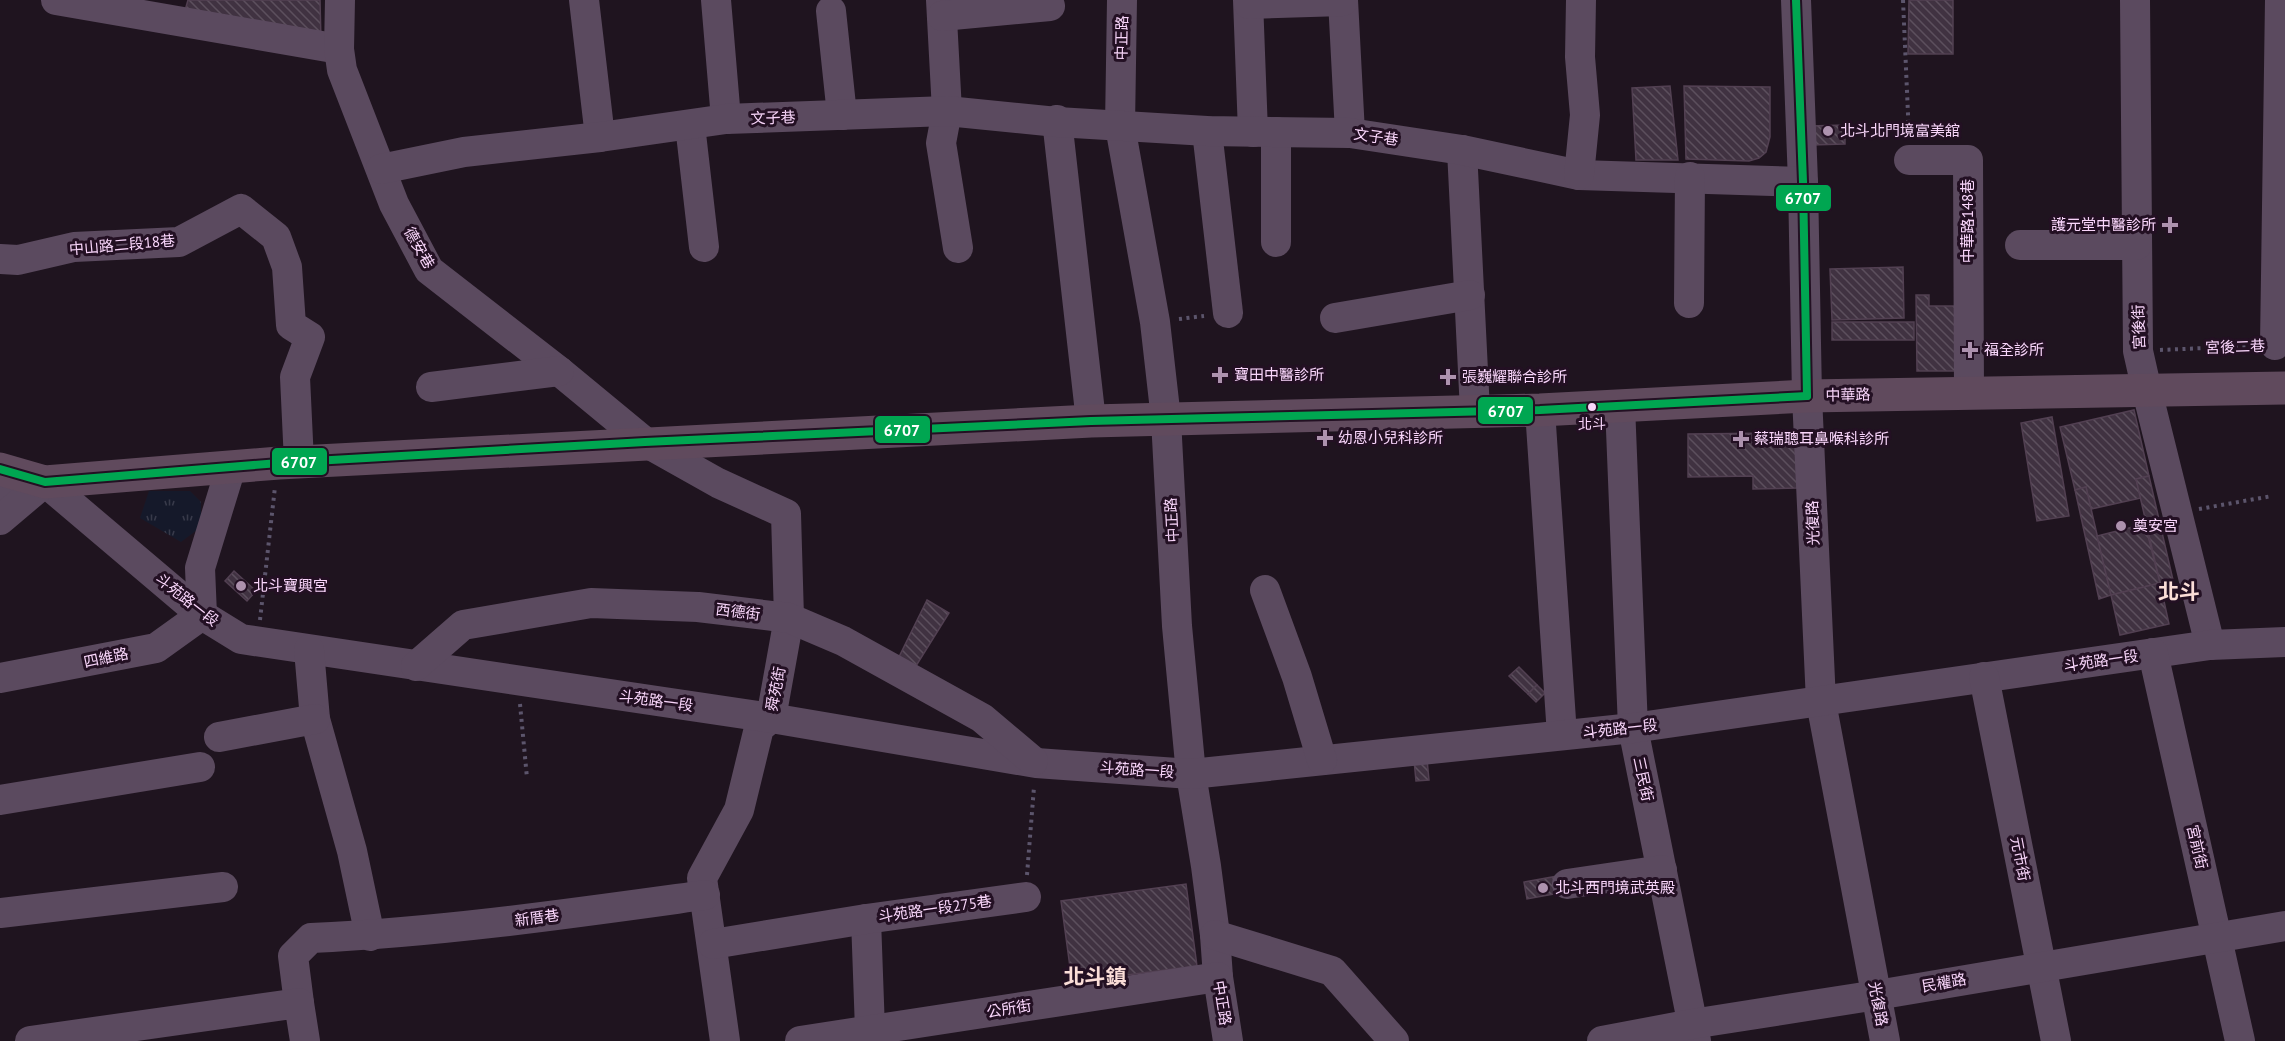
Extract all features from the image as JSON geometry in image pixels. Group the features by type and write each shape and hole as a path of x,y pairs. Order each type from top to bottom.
{"main road":[{"name":"中華路","path":"45,482 289,462 1091,421 1540,410 1807,396 2285,388"},
{"name":"斗苑路一段","path":"0,451 45,482"},
{"name":"斗苑路一段","path":"0,469 45,482"}],"street":[{"path":"56,0 339,49"},
{"name":"德安巷","path":"340,0 339,49 342,70 394,204 429,270 559,371 645,442"},
{"path":"584,0 600,137"},
{"path":"716,0 726,119"},
{"name":"中正路","path":"1122,0 1120,126 1155,322 1166,419 1177,626 1191,774 1228,1041"},
{"path":"1276,242 1249,2 1343,0 1350,133"},
{"path":"1579,175 1584,115 1580,57 1581,0"},
{"name":"光復路","path":"1796,0 1803,182 1807,396 1821,702 1885,1041"},
{"name":"宮後街","path":"2135,0 2138,351 2210,645"},
{"name":"宮後二巷","path":"2275,345 2280,0"},
{"path":"958,248 941,143 947,111 941,8 1050,6"},
{"path":"831,11 842,115"},
{"name":"文子巷","path":"381,169 464,152 600,137 726,119 947,111 1207,131 1350,133 1462,150 1579,175 1803,182"},
{"path":"1057,121 1091,421"},
{"path":"690,125 704,246"},
{"path":"1207,131 1228,313"},
{"path":"1462,150 1475,411"},
{"name":"中華路148巷","path":"1910,160 1968,160 1969,393"},
{"path":"1689,303 1690,177"},
{"name":"中山路二段18巷","path":"0,258 18,260 74,247 179,242 241,209 276,237 287,267 291,325 310,337 295,377 289,462"},
{"path":"2020,244 2138,245"},
{"path":"1335,318 1470,295"},
{"path":"430,387 559,371"},
{"name":"三民街","path":"1620,405 1633,728 1694,1032"},
{"path":"1540,410 1562,735"},
{"name":"舜苑街","path":"645,442 718,483 786,514 789,618 771,718 759,728 739,810 702,878 713,944 724,1041"},
{"path":"202,615 200,568 231,467"},
{"path":"0,489 45,482"},
{"path":"0,520 45,482"},
{"name":"斗苑路一段","path":"45,482 202,615 241,639 771,718 1036,763 1191,774 1633,728 2210,645 2285,642"},
{"path":"1265,590 1297,677 1322,760"},
{"name":"西德街","path":"416,666 463,625 591,603 698,607 789,618 843,641 982,718 1036,763"},
{"name":"四維路","path":"0,678 156,648 202,615"},
{"path":"309,650 315,720 352,851 370,936"},
{"name":"宮前街","path":"2154,653 2240,1041"},
{"name":"元市街","path":"1984,677 2056,1041"},
{"path":"219,737 315,720"},
{"path":"0,800 200,766"},
{"path":"1567,884 1662,870"},
{"path":"0,913 223,886"},
{"name":"新厝巷","path":"299,1003 293,956 311,938 370,936 496,924 705,895"},
{"name":"斗苑路一段275巷","path":"713,944 866,919 1026,897"},
{"path":"866,919 870,1030"},
{"name":"民權路","path":"1602,1041 1694,1032 1876,995 2285,926"},
{"path":"1215,935 1332,971 1394,1041"},
{"name":"公所街","path":"800,1041 1218,977"},
{"path":"30,1041 299,1003 305,1041"}],"path":[{"path":"1903,0 1910,160"},
{"path":"1155,322 1228,313"},
{"name":"宮後二巷","path":"2138,351 2275,345"},
{"path":"258,642 267,552 289,462"},
{"path":"2177,513 2272,496"},
{"path":"517,681 527,778"},
{"path":"1026,897 1036,763"}],"green space":[{"path":"149,491 190,491 201,502 201,527 181,542 140,518"}],"building":[{"path":"188,0 320,0 321,41 184,14"},
{"path":"1909,0 1953,0 1953,54 1908,54"},
{"path":"1670,86 1678,160 1636,160 1632,88"},
{"path":"1684,86 1770,87 1770,137 1766,152 1759,158 1749,161 1686,159"},
{"name":"北斗北門境富美舘","path":"1845,125 1845,144 1811,145 1810,126"},
{"path":"1903,267 1904,318 1832,320 1830,269"},
{"path":"1916,295 1929,295 1929,306 1964,306 1955,371 1917,371"},
{"path":"1832,322 1914,322 1914,340 1832,340"},
{"path":"2134,410 2149,476 2136,479 2141,498 2091,509 2086,487 2075,490 2060,427"},
{"path":"2052,417 2069,516 2037,521 2021,423"},
{"path":"1777,433 1777,435 1788,435 1795,440 1797,488 1753,489 1753,476 1688,477 1688,434"},
{"path":"2149,476 2173,580 2160,583 2136,479"},
{"path":"2086,487 2111,595 2099,599 2075,490"},
{"path":"2145,524 2160,583 2111,595 2097,536"},
{"name":"北斗寶興宮","path":"234,571 256,591 247,601 225,581"},
{"path":"2160,583 2169,624 2120,635 2111,595"},
{"path":"927,600 949,613 911,674 895,665"},
{"path":"1519,667 1537,685 1528,694 1509,676"},
{"path":"1537,685 1545,693 1536,702 1528,694"},
{"path":"1427,759 1429,780 1416,781 1414,760"},
{"name":"北斗西門境武英殿","path":"1558,876 1560,893 1527,899 1524,882"},
{"path":"1186,884 1197,966 1072,982 1061,901"}],"transit line":[{"name":"6707","path":"1796,0 1803,182 1807,396"},
{"name":"6707","path":"0,469 45,482 279,463 645,442 1091,421 1540,410 1807,396"}],"place":[{"name":"北斗北門境富美舘","path":"1828,131"},
{"name":"護元堂中醫診所","path":"2170,225"},
{"name":"福全診所","path":"1970,350"},
{"name":"寶田中醫診所","path":"1220,375"},
{"name":"張巍耀聯合診所","path":"1448,377"},
{"name":"北斗","path":"1592,407"},
{"name":"幼恩小兒科診所","path":"1325,438"},
{"name":"蔡瑞聰耳鼻喉科診所","path":"1741,439"},
{"name":"奠安宮","path":"2121,526"},
{"name":"北斗寶興宮","path":"241,586"},
{"name":"北斗西門境武英殿","path":"1543,888"}],"district":[{"name":"北斗","path":"2179,592"},
{"name":"北斗鎮","path":"1095,977"}]}
